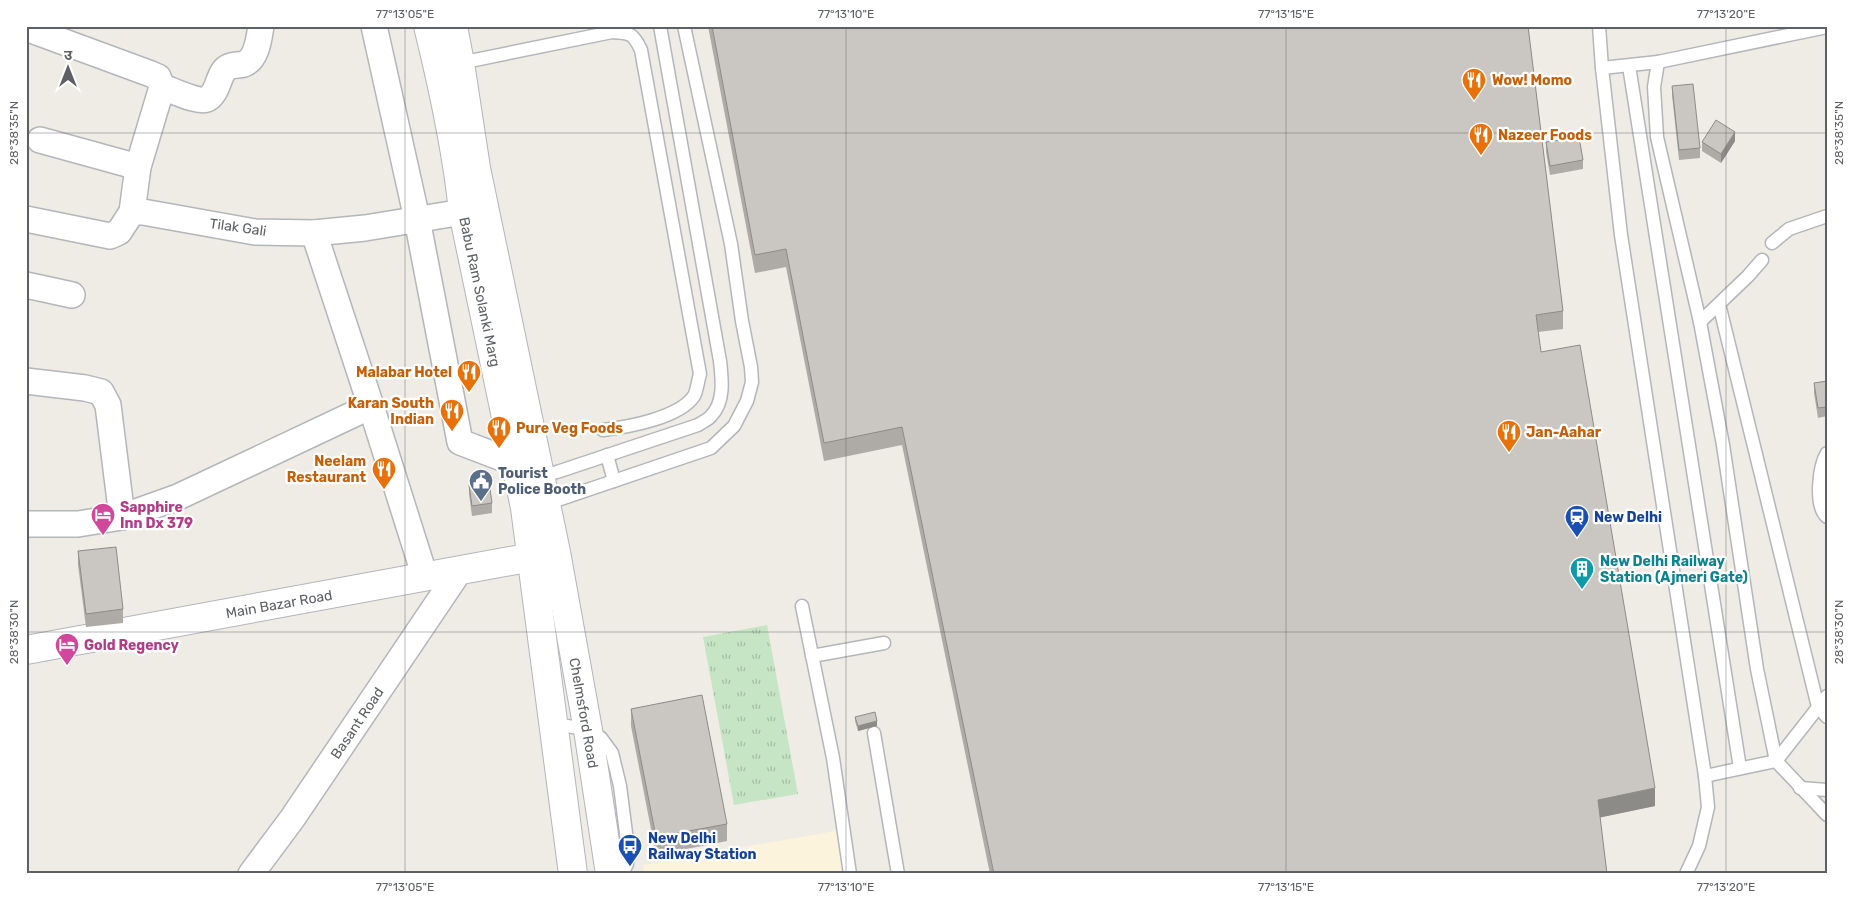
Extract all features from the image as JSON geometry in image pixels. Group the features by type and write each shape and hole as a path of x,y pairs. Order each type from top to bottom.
{"main road":[{"name":"Babu Ram Solanki Marg","path":"428,26 459,175 463,212 515,463 535,506 544,555"},
{"name":"Babu Ram Solanki Marg","path":"453,26 476,168 541,476 535,506"},
{"name":"Main Bazar Road","path":"26,650 544,555"},
{"path":"544,555 552,723 573,874"},
{"name":"Chelmsford Road","path":"544,555 588,730 610,874"}],"street":[{"path":"162,87 206,100 212,96 224,71 230,66 245,63 252,58 258,45 260,26"},
{"path":"374,26 417,219 460,442 515,463"},
{"path":"26,28 158,77 162,87 138,167 132,212 119,232 110,236 26,219"},
{"path":"40,140 138,167"},
{"name":"Tilak Gali","path":"132,212 143,212 255,232 314,233 365,228 463,212"},
{"path":"314,233 425,576"},
{"path":"26,285 72,295"},
{"path":"26,381 85,388 101,392 108,406 122,517"},
{"path":"26,524 78,524 122,517 178,497 371,406"},
{"name":"Basant Road","path":"251,874 298,811 460,570"}],"lane":[{"path":"541,476 698,425 711,416 719,403 722,384 720,361 660,26"},
{"path":"535,506 712,448 734,426 747,401 752,382 751,367 742,321 731,244 684,26"},
{"path":"1599,26 1621,236 1705,776 1708,807 1699,846 1686,874"},
{"path":"1602,68 1658,62 1827,27"},
{"path":"460,63 612,32 626,33 636,38 641,50 700,374 694,396 679,411 634,424 603,430"},
{"path":"1658,62 1654,87 1657,137 1700,322 1723,445 1756,660 1776,760 1827,815"},
{"path":"1629,66 1740,768"},
{"path":"1772,243 1789,229 1827,216"},
{"path":"1700,322 1762,260"},
{"path":"1719,304 1818,707 1827,717"},
{"path":"1827,453 1823,459 1818,495 1823,513 1827,517"},
{"path":"607,456 614,481"},
{"path":"802,606 833,758 850,874"},
{"path":"812,656 884,643"},
{"path":"1705,776 1776,760 1827,696"},
{"path":"552,723 588,730 601,738 612,753 618,778 628,849 626,864 622,874"},
{"path":"874,733 898,874"},
{"path":"1800,788 1827,790"}],"shaded area":[{"path":"841,830 848,874 644,874 643,865"}],"green space":[{"path":"767,625 798,794 734,805 703,637"}],"building":[{"path":"712,26 1528,26 1563,311 1536,315 1541,352 1580,345 1655,788 1598,800 1607,874 994,874 902,427 824,443 786,249 755,255"},
{"path":"1693,84 1700,148 1679,150 1672,86"},
{"path":"1716,120 1735,132 1721,154 1702,142"},
{"path":"1579,137 1583,160 1550,166 1546,142"},
{"path":"1827,381 1827,407 1818,408 1814,383"},
{"path":"489,482 492,503 472,506 469,485"},
{"path":"116,547 123,609 86,614 78,551"},
{"path":"702,695 727,824 656,837 631,709"},
{"path":"875,712 877,721 858,726 855,717"}],"place":[{"name":"Wow! Momo","path":"1474,101"},
{"name":"Nazeer Foods","path":"1481,156"},
{"name":"Malabar Hotel","path":"469,393"},
{"name":"Karan South Indian","path":"452,432"},
{"name":"Pure Veg Foods","path":"499,449"},
{"name":"Jan-Aahar","path":"1509,453"},
{"name":"Neelam Restaurant","path":"384,490"},
{"name":"Tourist Police Booth","path":"481,502"},
{"name":"Sapphire Inn Dx 379","path":"103,536"},
{"name":"New Delhi","path":"1577,538"},
{"name":"New Delhi Railway Station (Ajmeri Gate)","path":"1582,590"},
{"name":"Gold Regency","path":"67,666"},
{"name":"New Delhi Railway Station","path":"630,867"}]}
